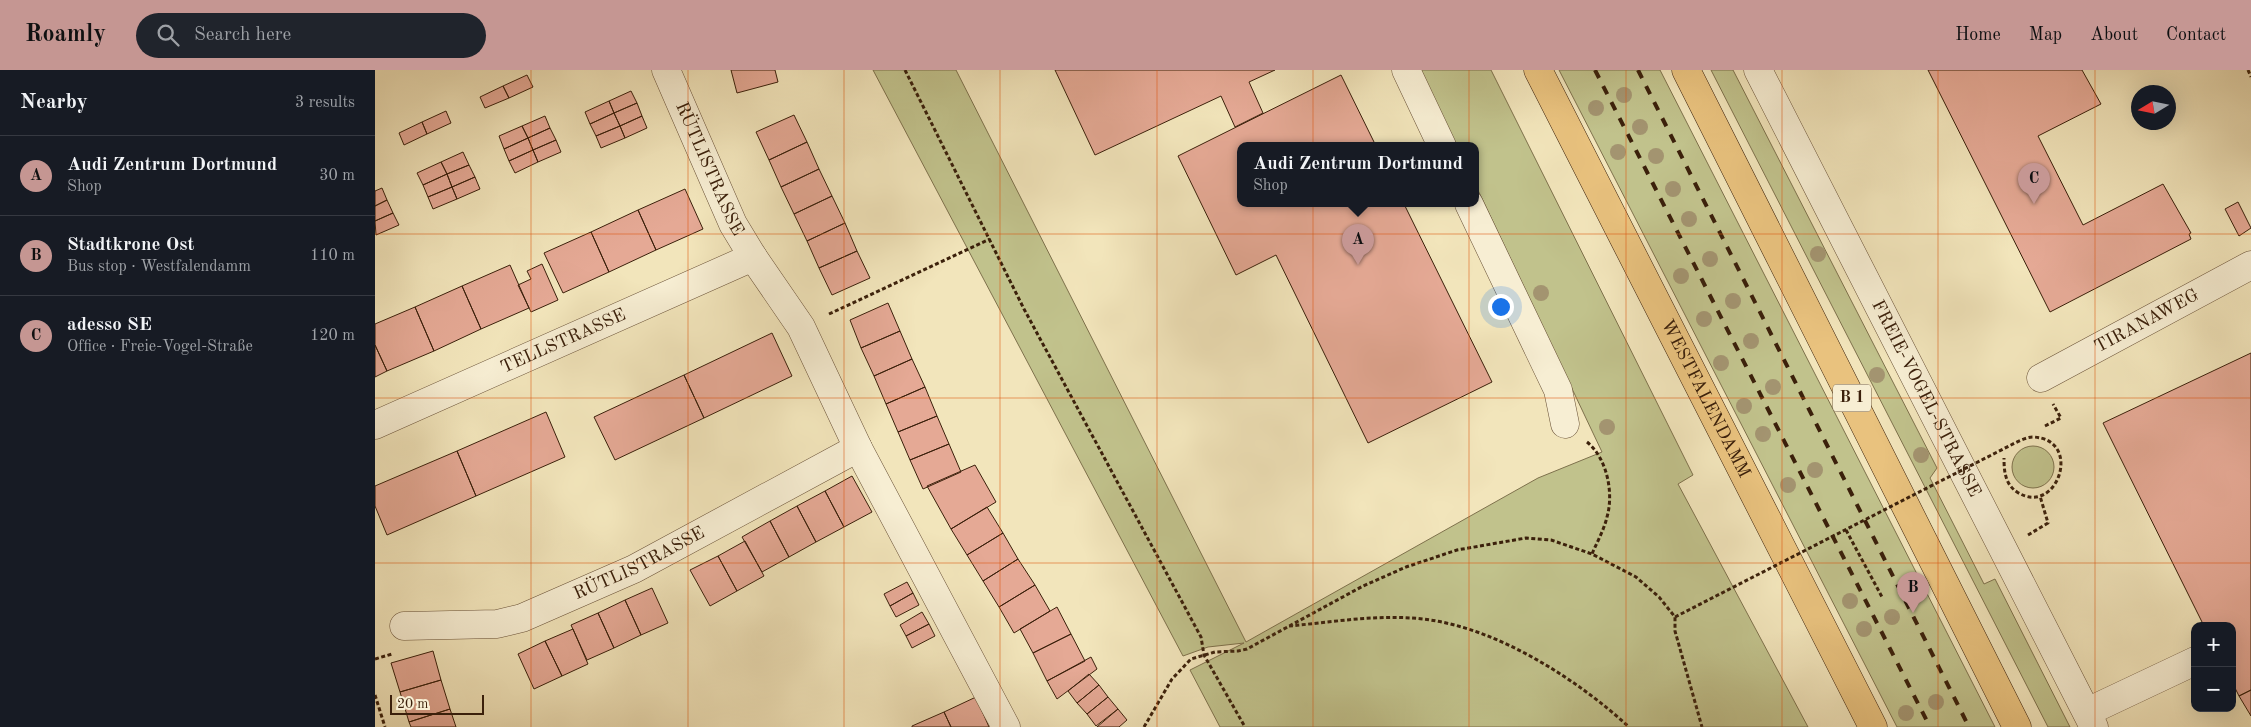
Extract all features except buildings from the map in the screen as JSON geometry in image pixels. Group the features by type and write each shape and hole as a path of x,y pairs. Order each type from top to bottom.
{"highway":[{"name":"WESTFALENDAMM","path":"1538,70 1869,723"},
{"name":"B 1","path":"1686,70 2017,727"}],"street":[{"name":"RÜTLISTRASSE","path":"666,70 733,224 801,327 859,448 1007,727"},
{"path":"1405,70 1440,142"},
{"name":"FREIE-VOGEL-STRASSE","path":"1758,70 2091,719"},
{"path":"1470,207 1558,390 1565,424"},
{"name":"TELLSTRASSE","path":"375,425 753,257"},
{"name":"TIRANAWEG","path":"2041,378 2251,265"},
{"name":"RÜTLISTRASSE","path":"404,626 497,624 522,618 634,569 859,448"},
{"path":"2091,719 2191,663"}],"path":[{"path":"905,70 1024,309 1201,637 1204,655 1245,727"},
{"path":"2248,70 2251,77"},
{"path":"826,316 990,239"},
{"path":"1675,617 2011,445 2032,437 2047,441 2055,448 2061,459 2061,472 2056,484 2039,496 2021,494 2014,490 2007,481 2004,458"},
{"path":"1592,554 1607,518 1609,504 1603,467"},
{"path":"2031,534 2048,524 2039,496"},
{"path":"1846,530 1882,598"},
{"path":"1144,727 1172,679 1191,659 1204,655 1247,649 1384,576 1457,550 1497,542 1538,538 1592,554 1636,577 1659,597 1675,617 1675,631 1702,727"},
{"path":"1286,627 1386,617 1431,620 1468,630 1510,646 1566,677 1599,699 1629,727"},
{"path":"375,695 385,727"}],"green space":[{"path":"873,70 956,70 1246,642 1538,478 1602,452 1479,192 1479,142 1455,142 1420,70 1491,70 1693,475 1678,484 1808,727 1220,727 1190,670 1244,643 1208,647 1183,656"},
{"path":"1559,70 1660,70 1995,727 1897,727"},
{"path":"1711,70 1733,70 1937,468 1930,478 1984,584 1995,579 2070,727 2048,727"},
{"path":"2037,446 2045,449 2051,455 2054,467 2051,479 2045,485 2029,488 2021,485 2015,479 2012,463 2015,455 2021,449"}],"railway":[{"path":"1595,70 1930,727"},
{"path":"1638,70 1969,727"}],"place":[{"name":"adesso SE","path":"2034,204"},
{"name":"Audi Zentrum Dortmund","path":"1358,265"},
{"name":"Stadtkrone Ost","path":"1913,613"}]}
